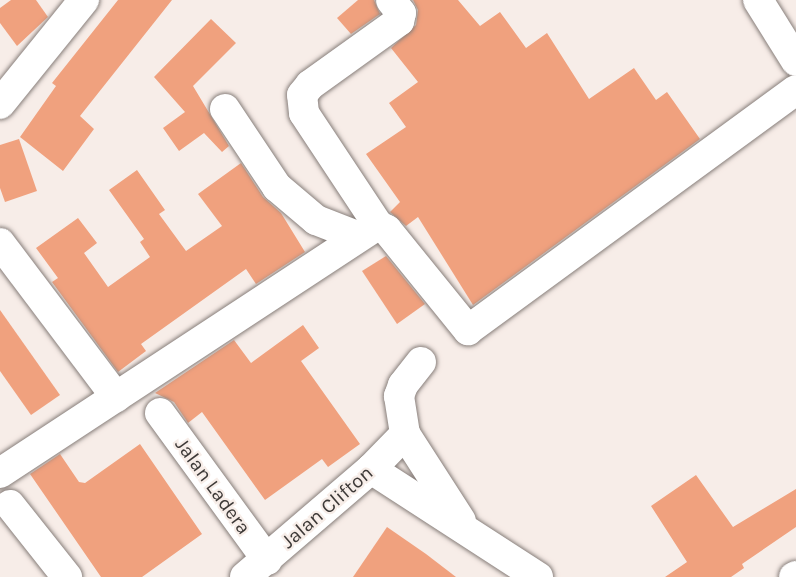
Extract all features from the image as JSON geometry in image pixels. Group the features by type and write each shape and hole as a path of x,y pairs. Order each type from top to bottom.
{"street":[{"path":"0,104 84,0"},
{"path":"368,231 304,113 302,95 310,85 399,21 401,13 391,0"},
{"path":"758,0 796,61"},
{"path":"225,109 277,187 316,220 368,231 387,230 468,330 796,90"},
{"path":"0,473 368,231"},
{"path":"0,243 116,397"},
{"path":"421,362 403,385 399,396 405,434 466,528"},
{"name":"Jalan Ladera","path":"160,413 256,568"},
{"name":"Jalan Clifton","path":"256,568 371,469 405,434"},
{"path":"371,469 466,528 538,577"},
{"path":"10,505 67,577"}],"building":[{"path":"11,0 36,0 48,17 17,46 0,23 0,8"},
{"path":"118,0 172,0 80,116 94,129 63,171 20,137 56,86 52,83"},
{"path":"358,0 374,0 380,14 351,34 337,18"},
{"path":"413,0 458,0 480,26 500,12 526,48 547,33 589,99 634,68 656,100 667,92 700,139 473,305 418,217 406,226 390,212 400,202 366,154 406,127 389,103 418,82 391,48 416,25 418,10"},
{"path":"211,19 236,43 193,86 229,146 222,152 204,133 179,151 163,128 185,112 154,77"},
{"path":"19,139 37,191 5,202 0,188 0,145"},
{"path":"241,163 263,197 281,213 305,252 256,284 246,269 141,344 146,351 118,372 52,282 58,278 36,248 78,218 97,243 84,253 108,287 150,257 140,242 144,239 109,190 137,170 165,210 159,214 186,251 222,226 198,194"},
{"path":"386,256 425,304 397,324 362,271"},
{"path":"0,310 60,395 31,415 0,371"},
{"path":"303,325 319,348 301,361 360,444 328,467 322,459 265,500 202,412 188,423 174,402 155,393 234,340 251,363"},
{"path":"140,444 202,534 142,577 101,577 30,474 60,454 79,482 85,483"},
{"path":"696,475 733,527 796,489 796,527 742,564 744,568 731,577 665,577 687,562 651,506"},
{"path":"387,527 426,554 456,577 353,577"}]}
